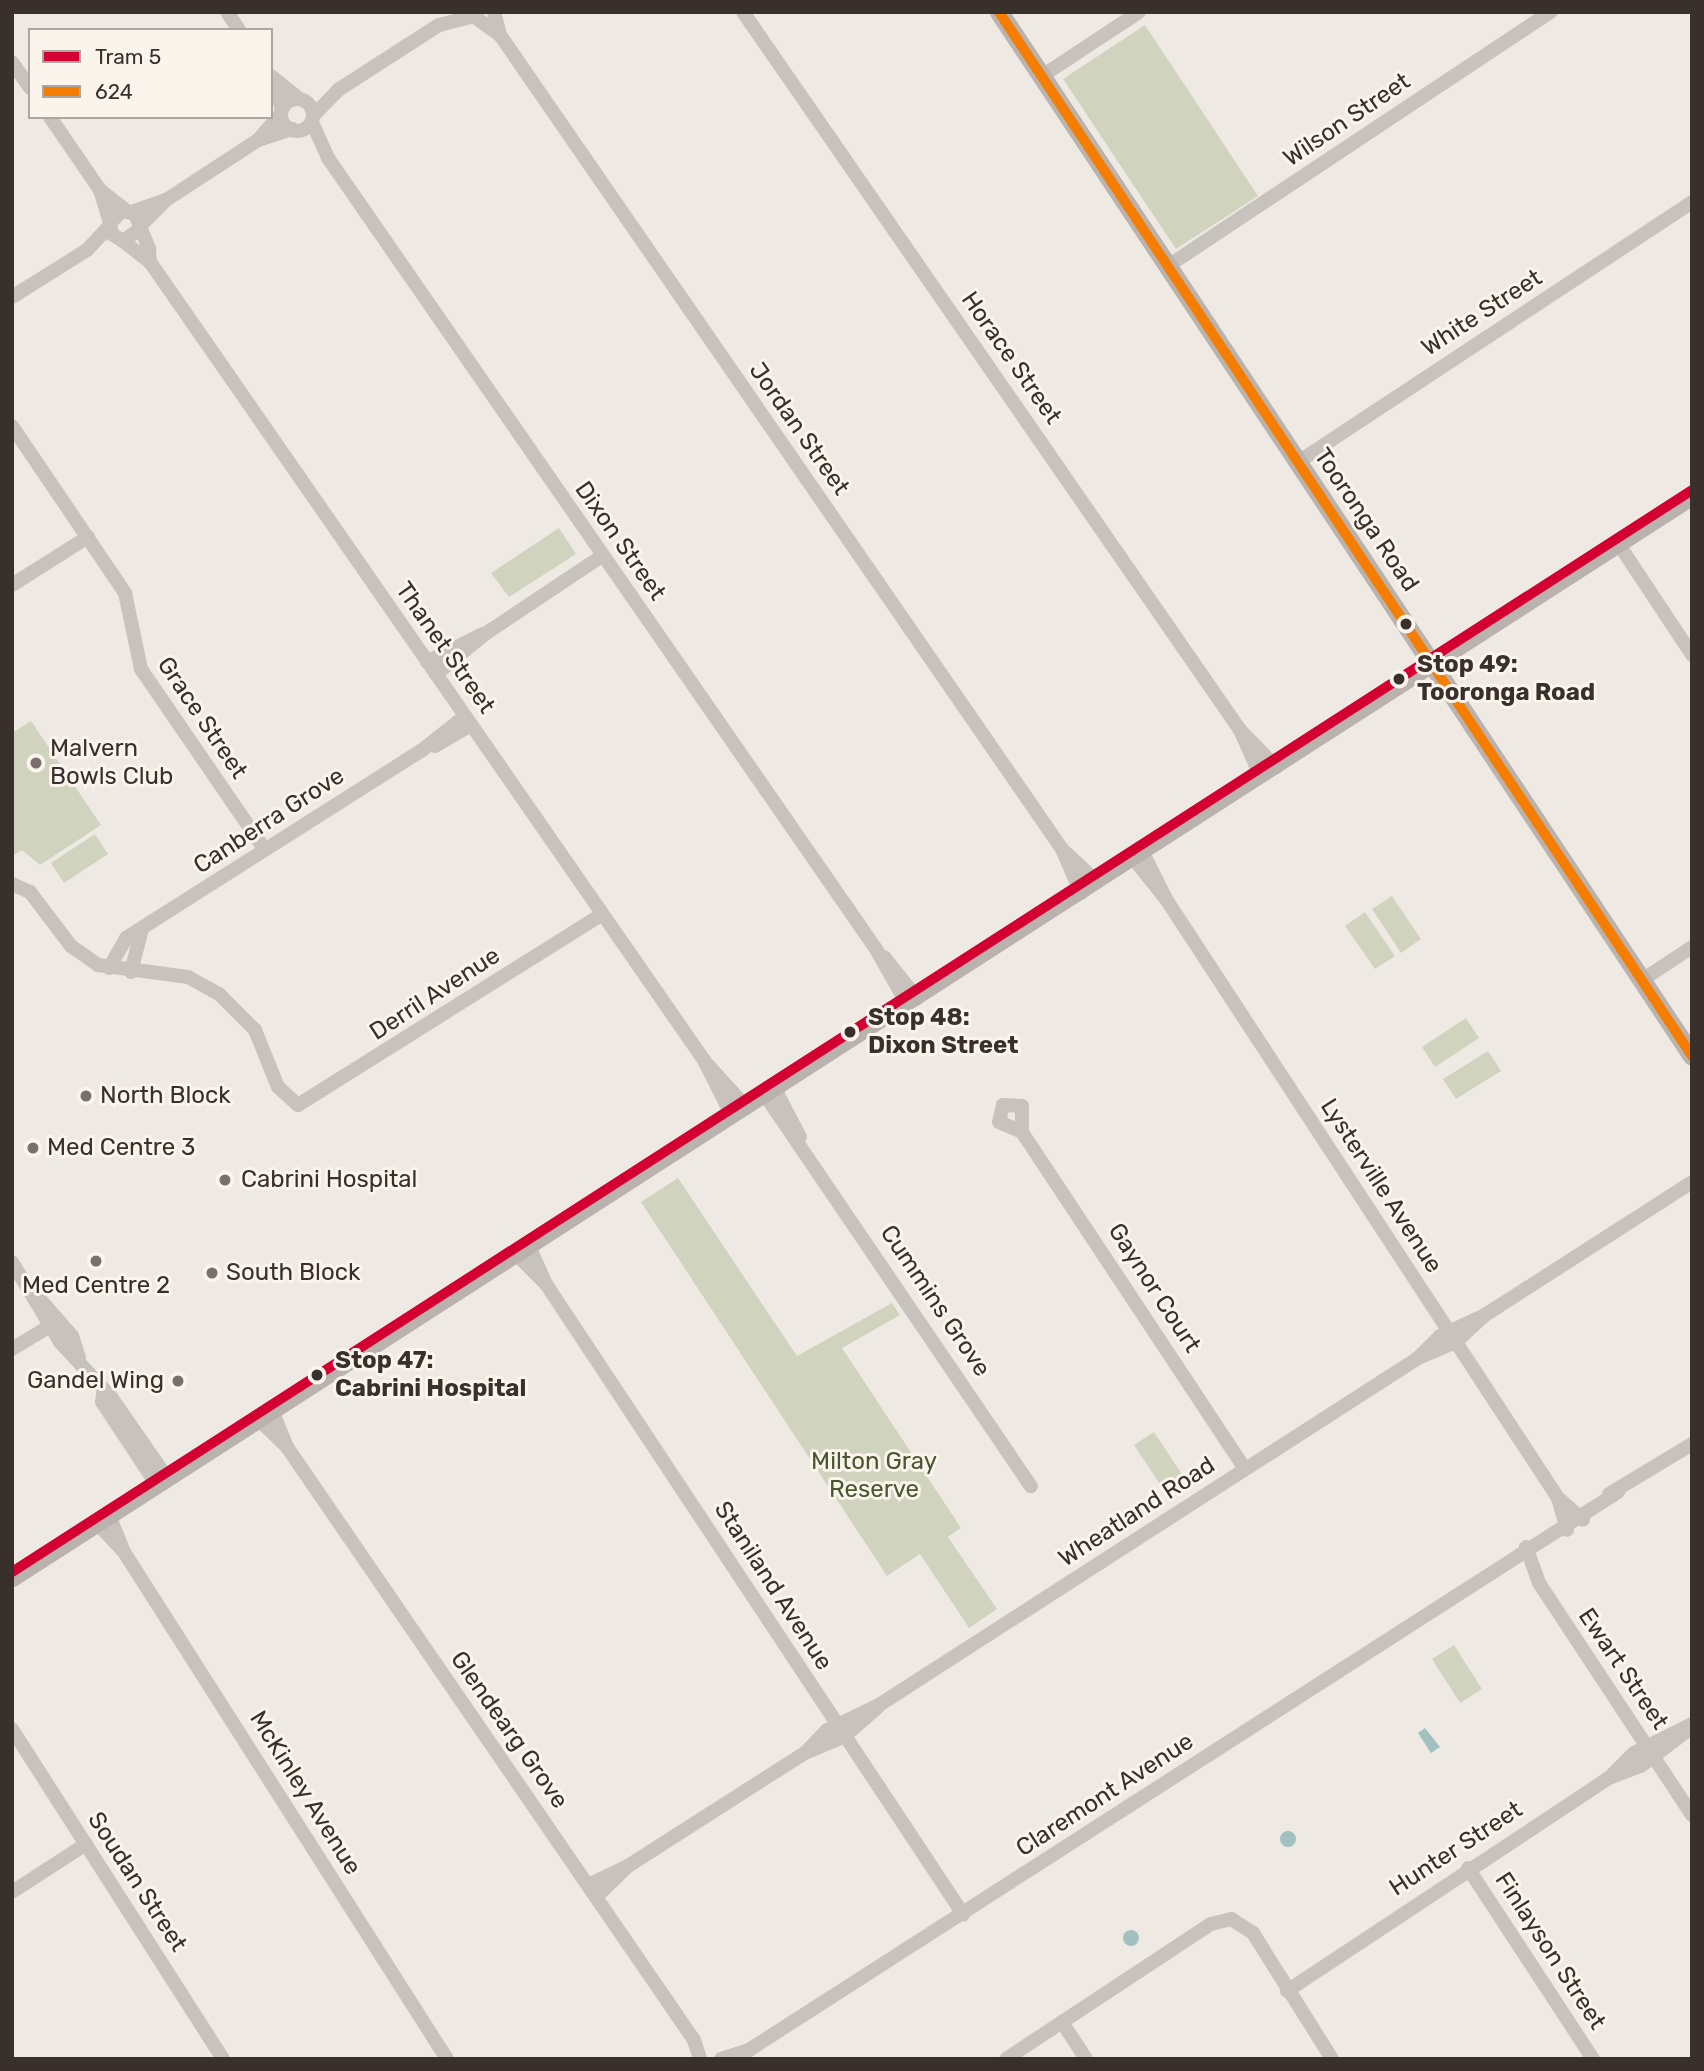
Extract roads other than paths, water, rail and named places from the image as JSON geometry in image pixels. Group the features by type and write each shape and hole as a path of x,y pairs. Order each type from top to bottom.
{"main road":[{"name":"Tooronga Road","path":"999,12 1692,1056"},
{"path":"12,1577 1269,772 1692,495"}],"street":[{"path":"227,12 238,28"},
{"name":"Jordan Street","path":"494,12 500,35"},
{"name":"Horace Street","path":"743,12 1269,772"},
{"path":"1042,76 1139,12"},
{"name":"Wilson Street","path":"1168,266 1551,12"},
{"path":"258,140 295,130 313,118 338,90 443,19 474,14"},
{"name":"Jordan Street","path":"474,14 500,35 1062,849 1081,893"},
{"path":"12,62 28,85"},
{"path":"273,78 301,99"},
{"path":"273,83 282,112"},
{"path":"12,297 87,250 121,240 140,228 166,200 258,140 282,112 301,99 338,90"},
{"name":"Dixon Street","path":"301,99 313,118 328,158 912,1001"},
{"name":"Dixon Street","path":"282,112 295,130 328,158"},
{"path":"51,119 100,190 110,224 121,240"},
{"path":"100,190 129,211"},
{"path":"87,250 110,224 129,211 166,200"},
{"name":"White Street","path":"1298,462 1692,202"},
{"name":"Thanet Street","path":"129,211 140,228 150,262"},
{"name":"Thanet Street","path":"121,240 150,262 739,1112"},
{"name":"Grace Street","path":"12,426 125,593 141,669 265,850"},
{"path":"12,585 88,537"},
{"path":"1618,543 1692,656"},
{"path":"436,674 485,634 602,556"},
{"path":"427,662 485,634"},
{"name":"Canberra Grove","path":"109,968 121,941 468,721"},
{"name":"Jordan Street","path":"1062,849 1097,882"},
{"name":"Lysterville Avenue","path":"1138,856 1558,1497 1580,1516"},
{"path":"14,885 30,892 80,954 109,968 131,972 142,929"},
{"name":"Derril Avenue","path":"131,972 188,977 219,994 255,1030 278,1087 291,1101 309,1102 602,914"},
{"path":"1642,980 1692,947"},
{"name":"Cummins Grove","path":"770,1092 1031,1486"},
{"name":"Gaynor Court","path":"1022,1132 1245,1469"},
{"name":"Wheatland Road","path":"592,1891 1692,1182"},
{"name":"Staniland Avenue","path":"523,1250 963,1914"},
{"path":"12,1262 31,1289 50,1326 79,1359 103,1395 111,1397 162,1481"},
{"path":"31,1289 60,1318 79,1359"},
{"path":"12,1349 50,1326"},
{"name":"Glendearg Grove","path":"265,1415 694,2040 700,2059"},
{"name":"Claremont Avenue","path":"718,2059 746,2054 1692,1444"},
{"name":"Lysterville Avenue","path":"1558,1497 1565,1526"},
{"name":"McKinley Avenue","path":"103,1519 447,2059"},
{"name":"Ewart Street","path":"1528,1549 1539,1583"},
{"name":"Ewart Street","path":"1513,1559 1539,1583 1692,1815"},
{"name":"Hunter Street","path":"1285,1987 1692,1725"},
{"name":"Soudan Street","path":"12,1729 223,2059"},
{"path":"12,1892 86,1844"},
{"name":"Finlayson Street","path":"1468,1868 1593,2059"},
{"path":"1006,2059 1211,1924 1231,1919 1253,1933 1332,2059"},
{"path":"1062,2022 1086,2059"},
{"name":"Glendearg Grove","path":"694,2040 718,2059"}],"water":[{"path":"1425,1728 1440,1747 1431,1753 1418,1733"},
{"path":"1288,1831 1294,1833 1294,1845 1288,1847 1282,1845 1280,1839 1282,1833"},
{"path":"1131,1930 1139,1938 1131,1946 1123,1938"}],"tram line":[{"name":"5","path":"12,1572 1692,490"}],"place":[{"name":"Stop 49: Tooronga Road","path":"1399,679"},
{"name":"Malvern Bowls Club","path":"36,763"},
{"name":"Stop 48: Dixon Street","path":"850,1032"},
{"name":"North Block","path":"86,1096"},
{"name":"Med Centre 3","path":"33,1148"},
{"name":"Cabrini Hospital","path":"225,1180"},
{"name":"Med Centre 2","path":"96,1261"},
{"name":"South Block","path":"212,1273"},
{"name":"Stop 47: Cabrini Hospital","path":"317,1375"},
{"name":"Gandel Wing","path":"178,1381"}],"park label":[{"name":"Milton Gray Reserve","path":"874,1476"}]}
